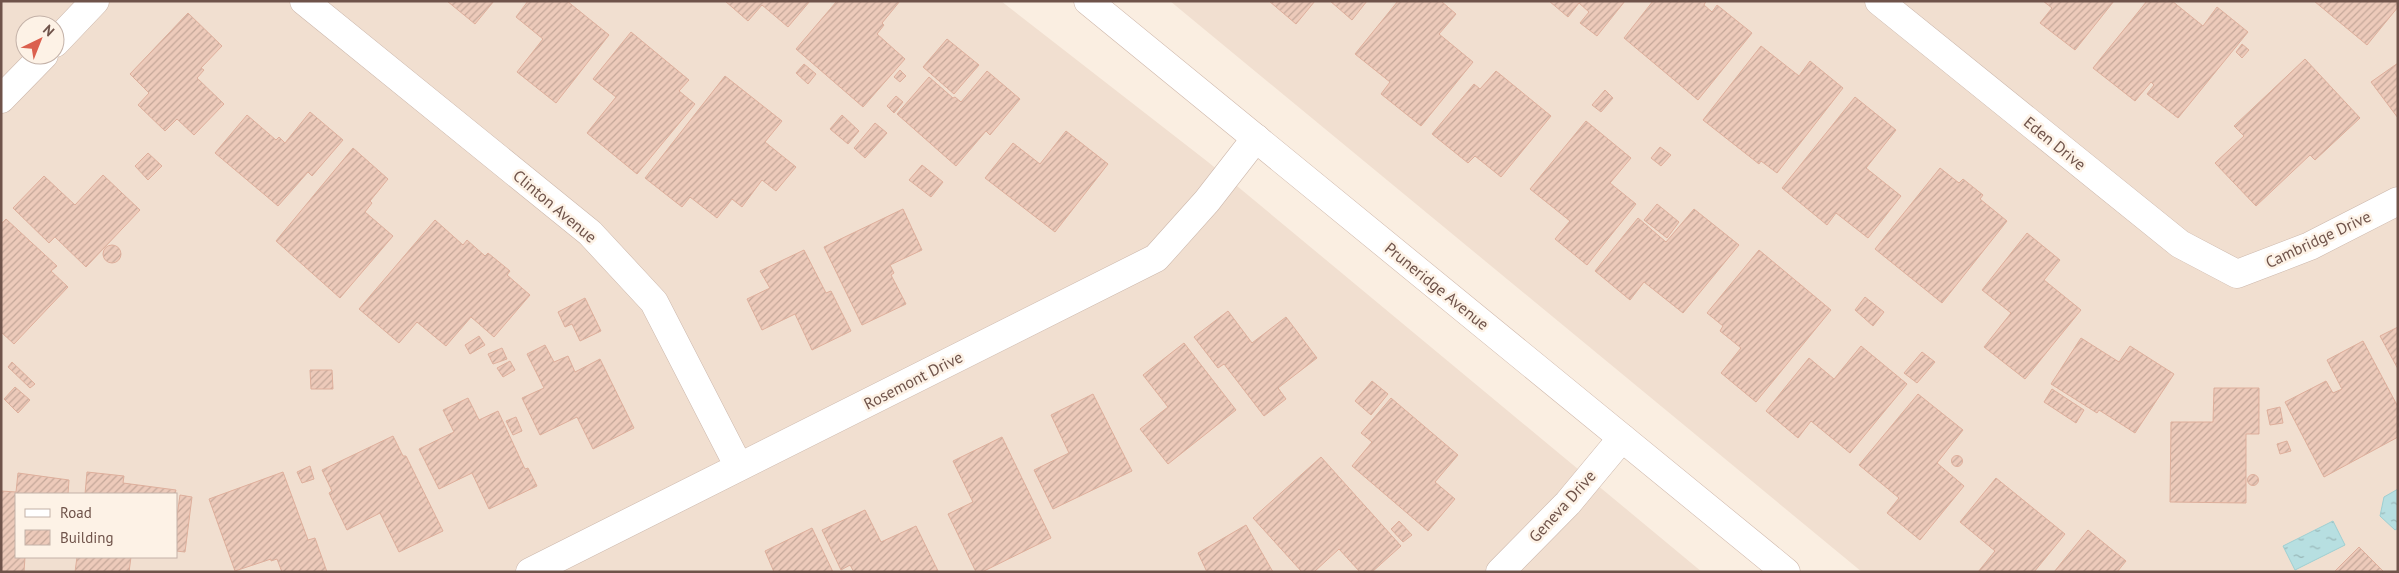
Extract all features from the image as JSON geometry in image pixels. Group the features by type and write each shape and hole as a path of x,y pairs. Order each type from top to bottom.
{"street":[{"path":"65,32 95,1"},
{"name":"Clinton Avenue","path":"304,1 590,232 654,302 739,467"},
{"name":"Pruneridge Avenue","path":"1088,1 1786,572"},
{"name":"Eden Drive","path":"1879,1 2180,244 2237,274"},
{"path":"1,99 34,65"},
{"name":"Rosemont Drive","path":"530,572 1156,258 1207,201 1256,138"},
{"name":"Cambridge Drive","path":"2237,274 2310,246 2398,202"},
{"name":"Geneva Drive","path":"1500,572 1568,503 1622,438"}],"shaded area":[{"path":"1,1 1001,1 1208,162 1702,572 1,572"},
{"path":"1170,1 2398,1 2398,572 1862,572"}],"water":[{"path":"2398,489 2398,528 2395,530 2380,516 2384,497"},
{"path":"2333,521 2345,545 2295,570 2283,546"}],"building":[{"path":"447,1 494,1 475,24"},
{"path":"528,1 567,1 609,35 556,103 517,72 543,39 516,17"},
{"path":"725,1 810,1 788,27 762,5 748,21"},
{"path":"837,1 900,1 882,23 884,25 877,34 905,59 863,107 796,49"},
{"path":"1269,1 1315,1 1296,24"},
{"path":"1330,1 1367,1 1352,20"},
{"path":"1398,1 1441,1 1456,14 1439,34 1473,62 1421,126 1381,94 1390,82 1355,54"},
{"path":"1549,1 1625,1 1597,36 1580,23 1589,12 1579,3 1568,17"},
{"path":"1653,1 1706,1 1704,5 1712,12 1717,5 1752,33 1698,100 1624,38"},
{"path":"2043,1 2114,1 2075,50 2040,23 2052,8"},
{"path":"2147,1 2172,1 2203,26 2217,7 2248,32 2178,118 2147,94 2154,85 2151,82 2135,101 2093,68"},
{"path":"2314,1 2398,1 2398,7 2367,45"},
{"path":"188,13 222,46 201,68 204,70 197,78 224,104 194,135 177,119 165,131 138,105 149,93 130,74"},
{"path":"631,32 689,80 679,91 695,104 637,174 587,133 616,97 593,79"},
{"path":"947,39 979,65 954,94 923,67"},
{"path":"2242,44 2249,50 2242,58 2236,52"},
{"path":"1761,46 1799,76 1810,61 1843,88 1777,173 1761,161 1759,164 1703,120"},
{"path":"2305,59 2360,118 2315,160 2310,155 2256,206 2215,163 2244,136 2234,126"},
{"path":"2398,63 2398,118 2371,82"},
{"path":"804,64 816,74 808,84 796,73"},
{"path":"900,70 906,76 900,82 894,77"},
{"path":"987,71 1020,99 990,135 986,131 956,166 897,114 929,77 953,98 955,97 961,102"},
{"path":"1496,71 1551,116 1501,177 1475,156 1468,163 1432,134 1474,84 1480,89"},
{"path":"725,76 782,121 765,142 796,167 776,191 762,180 742,207 732,199 717,218 690,197 682,207 645,178"},
{"path":"1605,90 1613,98 1601,112 1592,105"},
{"path":"896,96 903,102 894,113 887,106"},
{"path":"1855,97 1896,130 1866,168 1901,196 1868,238 1836,213 1827,225 1782,188"},
{"path":"310,112 343,140 312,176 308,172 278,206 215,153 247,115 276,140 279,137 285,143"},
{"path":"842,115 859,131 848,144 830,129"},
{"path":"1586,121 1631,158 1610,183 1636,204 1587,265 1555,239 1570,221 1530,189"},
{"path":"875,123 887,133 865,158 854,148"},
{"path":"1066,131 1108,164 1055,232 985,178 1013,143 1040,164"},
{"path":"1660,147 1671,155 1661,166 1651,158"},
{"path":"353,148 388,179 370,201 372,203 365,212 393,236 340,298 276,241"},
{"path":"148,153 162,166 148,180 135,166"},
{"path":"922,165 943,182 931,197 909,180"},
{"path":"1940,168 1959,183 1963,179 1983,195 1980,199 2007,221 1942,303 1875,249"},
{"path":"103,175 140,210 86,267 55,237 49,243 13,208 44,176 75,205"},
{"path":"1657,204 1679,222 1667,238 1644,220"},
{"path":"903,209 922,250 890,265 894,273 891,275 906,304 862,325 824,247"},
{"path":"1694,209 1739,245 1683,313 1644,282 1630,300 1595,271 1638,218 1666,242"},
{"path":"6,219 57,266 51,271 68,287 14,344 1,332 1,224"},
{"path":"435,220 463,245 467,240 485,256 488,253 510,271 507,275 530,295 494,337 471,317 446,346 417,322 399,343 359,309"},
{"path":"2027,233 2060,260 2044,280 2081,310 2025,379 1984,347 2011,313 1982,290"},
{"path":"108,245 116,245 121,250 119,261 108,263 103,258 103,250"},
{"path":"804,250 826,293 831,291 851,331 812,350 795,314 762,330 747,299 770,288 760,271"},
{"path":"1759,250 1831,310 1756,402 1721,373 1741,348 1720,331 1723,326 1707,313"},
{"path":"1865,297 1884,312 1873,326 1855,310"},
{"path":"585,298 601,331 580,341 572,324 565,327 558,312"},
{"path":"1228,311 1252,343 1286,317 1317,358 1278,388 1286,399 1264,416 1224,364 1218,368 1194,337"},
{"path":"2398,327 2398,369 2380,336"},
{"path":"479,336 485,345 470,354 465,345"},
{"path":"2081,338 2119,362 2130,346 2174,374 2135,433 2099,410 2097,413 2051,384"},
{"path":"2363,341 2398,407 2398,437 2324,477 2285,402 2326,381 2333,393 2342,389 2327,360"},
{"path":"1184,343 1236,410 1168,464 1140,429 1168,407 1143,375"},
{"path":"545,345 554,362 568,356 575,372 600,359 634,428 593,449 577,417 540,435 522,398 544,388 527,354"},
{"path":"1861,346 1907,384 1850,453 1811,421 1798,438 1766,411 1809,358 1834,379"},
{"path":"502,348 507,359 493,364 488,354"},
{"path":"1922,352 1935,362 1917,383 1904,373"},
{"path":"510,361 515,370 503,377 497,368"},
{"path":"12,362 35,384 30,388 8,367"},
{"path":"310,370 332,370 333,389 311,389"},
{"path":"1372,381 1388,394 1371,415 1355,401"},
{"path":"15,387 30,400 18,413 4,399"},
{"path":"2214,388 2259,388 2259,434 2246,434 2246,503 2170,502 2171,422 2213,422"},
{"path":"2052,389 2084,410 2076,423 2044,402"},
{"path":"1093,394 1132,471 1053,509 1034,470 1069,453 1051,415"},
{"path":"1918,394 1963,430 1937,463 1964,486 1920,540 1887,513 1899,498 1859,465"},
{"path":"468,398 479,420 498,411 525,469 528,468 537,486 489,509 472,473 439,489 419,449 454,432 443,410"},
{"path":"1391,398 1458,455 1435,482 1455,499 1428,531 1352,466 1372,442 1361,433"},
{"path":"2280,407 2283,423 2270,425 2267,410"},
{"path":"516,417 522,431 513,435 506,421"},
{"path":"393,436 403,456 406,456 443,531 399,552 380,513 347,530 329,493 332,491 322,470"},
{"path":"1002,437 1051,538 982,572 976,572 948,514 973,502 953,461"},
{"path":"2287,441 2291,451 2280,454 2277,444"},
{"path":"1957,455 1963,461 1957,467 1951,461"},
{"path":"1321,457 1401,546 1372,572 1360,572 1339,549 1314,572 1302,572 1253,518"},
{"path":"310,466 314,479 302,483 297,472"},
{"path":"87,472 124,476 123,483 176,490 175,493 85,493"},
{"path":"283,472 308,540 315,538 327,572 282,572 277,559 271,561 271,559 235,571 209,499"},
{"path":"18,473 69,480 68,493 15,493 15,558 25,558 24,572 1,572 1,491 16,492"},
{"path":"2253,474 2259,480 2253,486 2247,480"},
{"path":"1996,478 2065,534 2034,572 1978,572 1995,551 1960,522"},
{"path":"180,495 192,497 185,552 178,551 178,509"},
{"path":"865,510 881,542 916,526 938,571 854,572 850,565 841,570 822,530"},
{"path":"1399,521 1412,535 1403,542 1391,529"},
{"path":"1246,525 1273,572 1207,572 1198,553"},
{"path":"812,528 833,572 774,572 765,551"},
{"path":"2088,530 2126,561 2117,572 2054,572"},
{"path":"2359,547 2384,572 2334,572"},
{"path":"77,558 131,558 129,572 75,572"}]}
